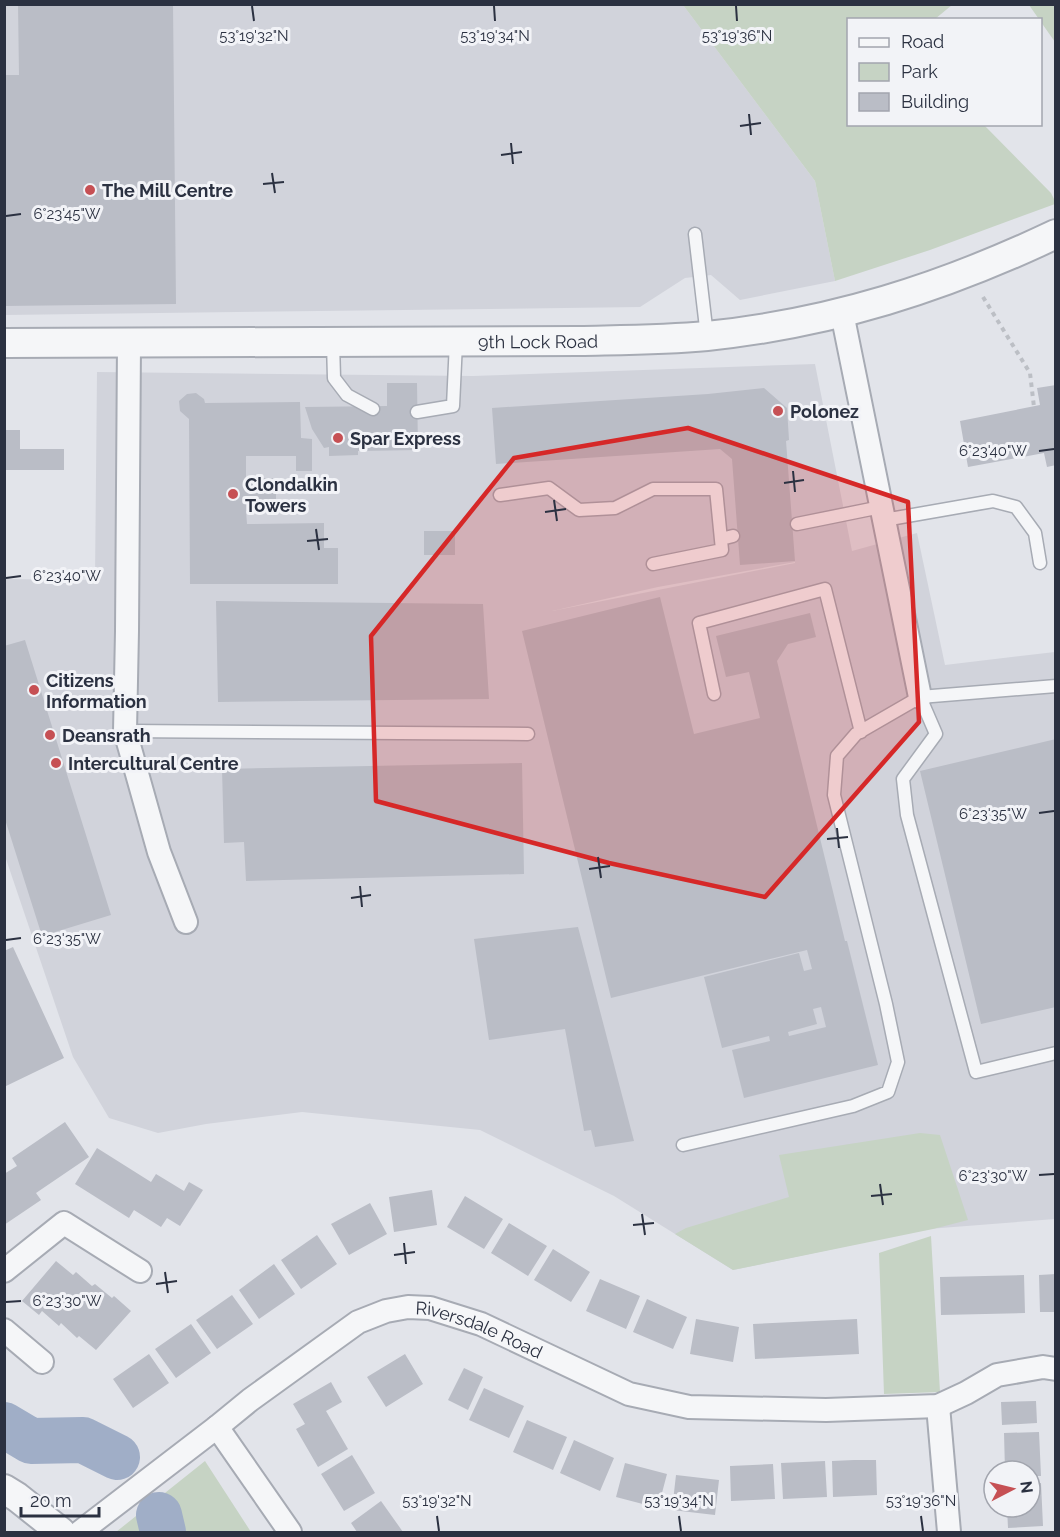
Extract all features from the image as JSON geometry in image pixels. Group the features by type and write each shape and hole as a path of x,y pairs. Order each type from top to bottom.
{"street":[{"name":"9th Lock Road","path":"4,343 456,342 647,340 707,336 842,313 961,276 1056,234"},
{"path":"842,313 920,697"},
{"path":"129,343 125,731 159,852 186,922"},
{"path":"4,1271 64,1223 140,1271"},
{"name":"Riversdale Road","path":"80,1533 250,1400 358,1322 386,1311 408,1307 430,1308 481,1324 629,1394 689,1407 826,1410 938,1406"},
{"path":"4,1330 42,1362"},
{"path":"949,1533 938,1406 997,1375 1043,1367 1056,1369"},
{"path":"217,1427 290,1533"},
{"path":"4,1489 61,1533"}],"lane":[{"path":"695,234 707,336"},
{"path":"417,412 453,406 456,342"},
{"path":"333,343 334,378 347,395 373,409"},
{"path":"500,495 549,488 579,510 615,508 653,489 716,489 727,537 722,550 653,564"},
{"path":"797,524 993,501 1016,507 1035,533 1040,563"},
{"path":"714,694 699,623 825,589 861,732"},
{"path":"683,1145 853,1106 888,1092 898,1062 886,1004 834,795 837,756 856,735 920,697 1056,686"},
{"path":"920,697 936,734 903,779 907,815 976,1072 1056,1053"},
{"path":"125,731 528,734"}],"path":[{"path":"983,297 1030,373 1034,406"}],"highlighted area":[{"path":"688,428 908,502 919,722 765,897 609,863 376,801 371,636 514,458"}],"shaded area":[{"path":"4,5 683,5 815,181 835,281 740,300 711,275 685,278 640,307 5,315"},
{"path":"815,364 852,551 917,533 945,665 1055,652 1055,1219 928,1229 733,1270 614,1196 480,1130 302,1112 206,1124 158,1133 109,1118 73,1057 5,856 4,579 95,580 97,372 473,376","holes":["795,563 552,611 658,587"]}],"green space":[{"path":"683,5 952,5 936,18 847,18 847,126 985,126 1051,193 1055,204 930,250 835,281 815,181"},
{"path":"1029,5 1055,5 1055,42 1042,24 1042,18 1038,18"},
{"path":"920,1133 940,1135 968,1220 733,1270 675,1234 686,1228 789,1197 779,1155"},
{"path":"931,1236 940,1392 884,1394 879,1253"},
{"path":"205,1461 251,1532 116,1532"}],"building":[{"name":"The Mill Centre","path":"18,4 173,4 176,304 4,306 4,75 19,75"},
{"path":"387,383 417,383 418,450 358,451 358,455 329,456 329,447 324,448 312,429 305,407 387,406"},
{"path":"1056,385 1056,465 1047,467 1044,453 968,467 960,421 1040,405 1037,388"},
{"path":"764,388 787,408 789,440 786,441 795,561 740,565 732,459 720,449 496,464 492,408 708,394"},
{"name":"Clondalkin Towers","path":"196,393 204,399 205,403 300,402 301,438 312,439 312,471 296,471 296,456 246,456 246,478 276,478 276,511 246,511 247,524 324,523 324,548 338,548 338,584 190,584 189,419 180,411 179,401 187,394"},
{"path":"4,430 20,430 20,449 64,449 64,470 4,470"},
{"path":"424,531 455,531 455,555 424,555"},
{"path":"660,597 694,734 760,718 749,672 726,677 716,636 810,613 816,637 788,644 777,661 845,941 847,941 878,1065 744,1098 732,1050 770,1041 769,1036 722,1048 704,977 799,953 804,971 812,969 807,950 611,998 522,631","holes":["821,1007 826,1027 789,1036 788,1032 817,1024 813,1009"]},
{"path":"216,601 483,604 489,699 218,702"},
{"path":"25,640 111,915 42,936 4,816 4,646"},
{"path":"1056,739 1056,1007 981,1024 920,771"},
{"path":"522,763 524,874 246,881 244,842 224,843 222,769"},
{"path":"578,927 634,1141 595,1147 591,1130 584,1131 565,1029 489,1040 474,939"},
{"path":"13,947 64,1058 4,1087 4,951"},
{"path":"65,1122 89,1157 36,1193 41,1200 4,1225 4,1174 17,1166 12,1158"},
{"path":"97,1148 151,1182 156,1174 184,1191 189,1182 203,1190 180,1226 167,1218 161,1227 134,1210 129,1218 75,1184"},
{"path":"432,1190 437,1225 394,1232 389,1197"},
{"path":"465,1196 503,1219 484,1249 447,1227"},
{"path":"370,1203 387,1234 349,1255 331,1224"},
{"path":"509,1223 547,1246 528,1276 491,1253"},
{"path":"317,1235 337,1264 301,1289 281,1260"},
{"path":"553,1249 590,1272 571,1302 534,1280"},
{"path":"56,1261 73,1275 76,1272 92,1286 95,1284 112,1298 114,1296 131,1311 96,1350 79,1336 77,1338 61,1323 59,1326 42,1311 39,1315 22,1301"},
{"path":"274,1264 295,1294 259,1319 239,1290"},
{"path":"1056,1274 1056,1312 1040,1312 1039,1275"},
{"path":"1024,1275 1025,1313 941,1315 940,1277"},
{"path":"600,1279 640,1296 626,1329 586,1311"},
{"path":"232,1295 253,1324 217,1349 196,1320"},
{"path":"647,1299 687,1317 673,1349 633,1332"},
{"path":"696,1319 739,1327 733,1362 690,1354"},
{"path":"857,1319 859,1354 755,1359 753,1324"},
{"path":"191,1324 211,1353 176,1378 155,1349"},
{"path":"149,1354 169,1383 133,1408 113,1379"},
{"path":"405,1354 423,1384 386,1407 367,1377"},
{"path":"464,1368 483,1377 468,1410 448,1400"},
{"path":"331,1382 342,1402 326,1411 348,1449 318,1467 296,1429 305,1424 293,1404"},
{"path":"484,1388 524,1406 509,1438 469,1420"},
{"path":"1036,1401 1037,1423 1002,1425 1001,1402"},
{"path":"527,1420 567,1437 553,1470 513,1452"},
{"path":"1039,1432 1040,1459 1005,1459 1004,1433"},
{"path":"574,1440 614,1458 600,1491 560,1473"},
{"path":"352,1455 375,1493 344,1511 321,1474"},
{"path":"876,1460 877,1495 833,1497 832,1461"},
{"path":"825,1461 827,1497 783,1499 781,1463"},
{"path":"625,1463 667,1474 658,1508 616,1497"},
{"path":"773,1464 775,1499 731,1501 730,1466"},
{"path":"676,1475 719,1480 715,1515 672,1510"},
{"path":"381,1501 403,1532 357,1532 351,1523"},
{"path":"1042,1504 1043,1526 1008,1528 1008,1519 1042,1519"}],"waterway":[{"path":"4,1425 31,1441 83,1440 117,1457"},
{"path":"159,1515 163,1532"}],"place":[{"name":"The Mill Centre","path":"90,190"},
{"name":"Polonez","path":"778,411"},
{"name":"Spar Express","path":"338,438"},
{"name":"Clondalkin Towers","path":"233,494"},
{"name":"Citizens Information","path":"34,690"},
{"name":"Deansrath","path":"50,735"},
{"name":"Intercultural Centre","path":"56,763"}]}
